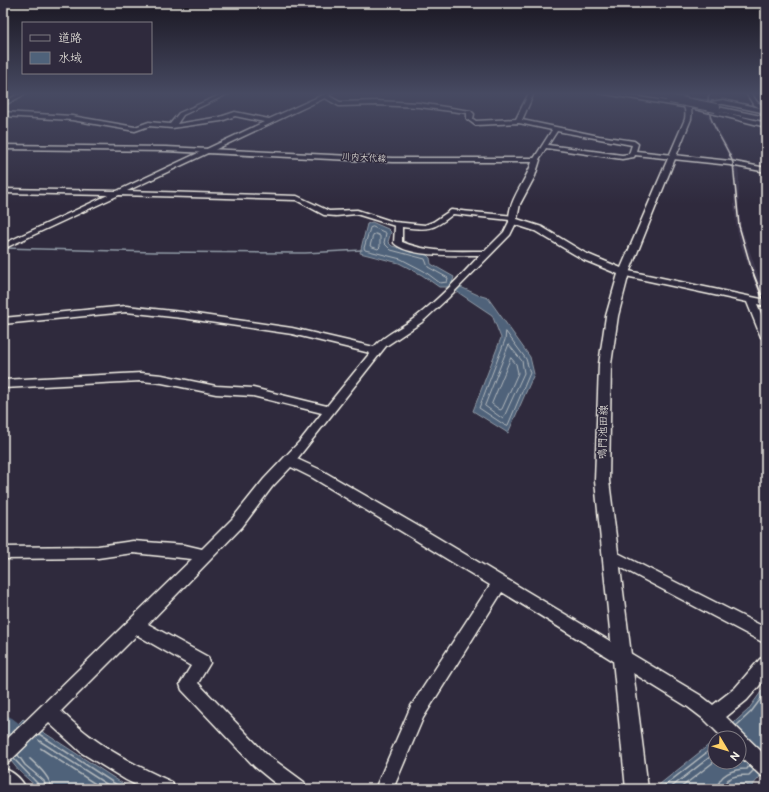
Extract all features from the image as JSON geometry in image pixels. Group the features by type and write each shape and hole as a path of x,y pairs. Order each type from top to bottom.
{"main road":[{"name":"鳴門池田線","path":"637,789 602,482 605,364 612,316 624,273 684,130"},
{"name":"川内大代線","path":"3,147 166,149 392,160 536,160"},
{"path":"536,160 531,178 518,202 512,220 541,229 583,256 624,273"}],"street":[{"path":"3,247 250,130"},
{"path":"536,160 554,130"},
{"path":"545,146 622,157 632,156 635,144 632,142 599,138 560,130"},
{"path":"633,152 730,163 766,170"},
{"path":"3,191 297,198 327,213 336,214 357,212 398,224 432,226 451,212 512,220 507,233 431,309 415,323 387,339 376,351 304,444 288,460 237,523 3,756"},
{"path":"398,224 398,242 407,247 447,254 486,253"},
{"path":"624,273 766,303"},
{"path":"751,301 766,337"},
{"path":"3,321 97,313 115,310 182,315 292,331 376,351"},
{"path":"3,384 141,377 162,379 216,390 252,392 329,411"},
{"path":"288,460 317,474 621,657 694,702 717,718 728,730"},
{"path":"3,553 98,552 133,547 185,551 204,556"},
{"path":"610,555 766,636"},
{"path":"384,789 417,712 500,583"},
{"path":"134,625 202,663 188,684 260,760 296,789"},
{"path":"717,718 741,694 766,665"},
{"path":"43,716 73,735 91,750 129,772 165,789"},
{"path":"747,750 766,769"},
{"path":"3,777 17,789"}],"shaded area":[{"path":"714,130 719,130 737,164 739,175 739,206 741,226 766,298 766,314 740,243 734,205 734,174 727,153"}],"water":[{"path":"372,222 388,229 391,232 388,242 392,246 427,255 430,258 431,264 454,277 452,283 488,298 530,357 534,374 508,433 473,411 501,338 492,315 456,291 448,287 439,287 422,275 399,263 360,253 367,224"},
{"path":"766,685 766,770 751,787 744,784 726,789 652,789 707,746 707,770 747,770 747,730 726,730 748,710"},
{"path":"23,719 133,789 39,789 19,771 3,751 3,740"}],"waterway":[{"path":"3,248 155,252 305,253 362,250"},
{"path":"3,727 28,746"}],"railway":[{"path":"716,130 733,163 739,226 752,271"},
{"path":"752,270 766,307"}]}
